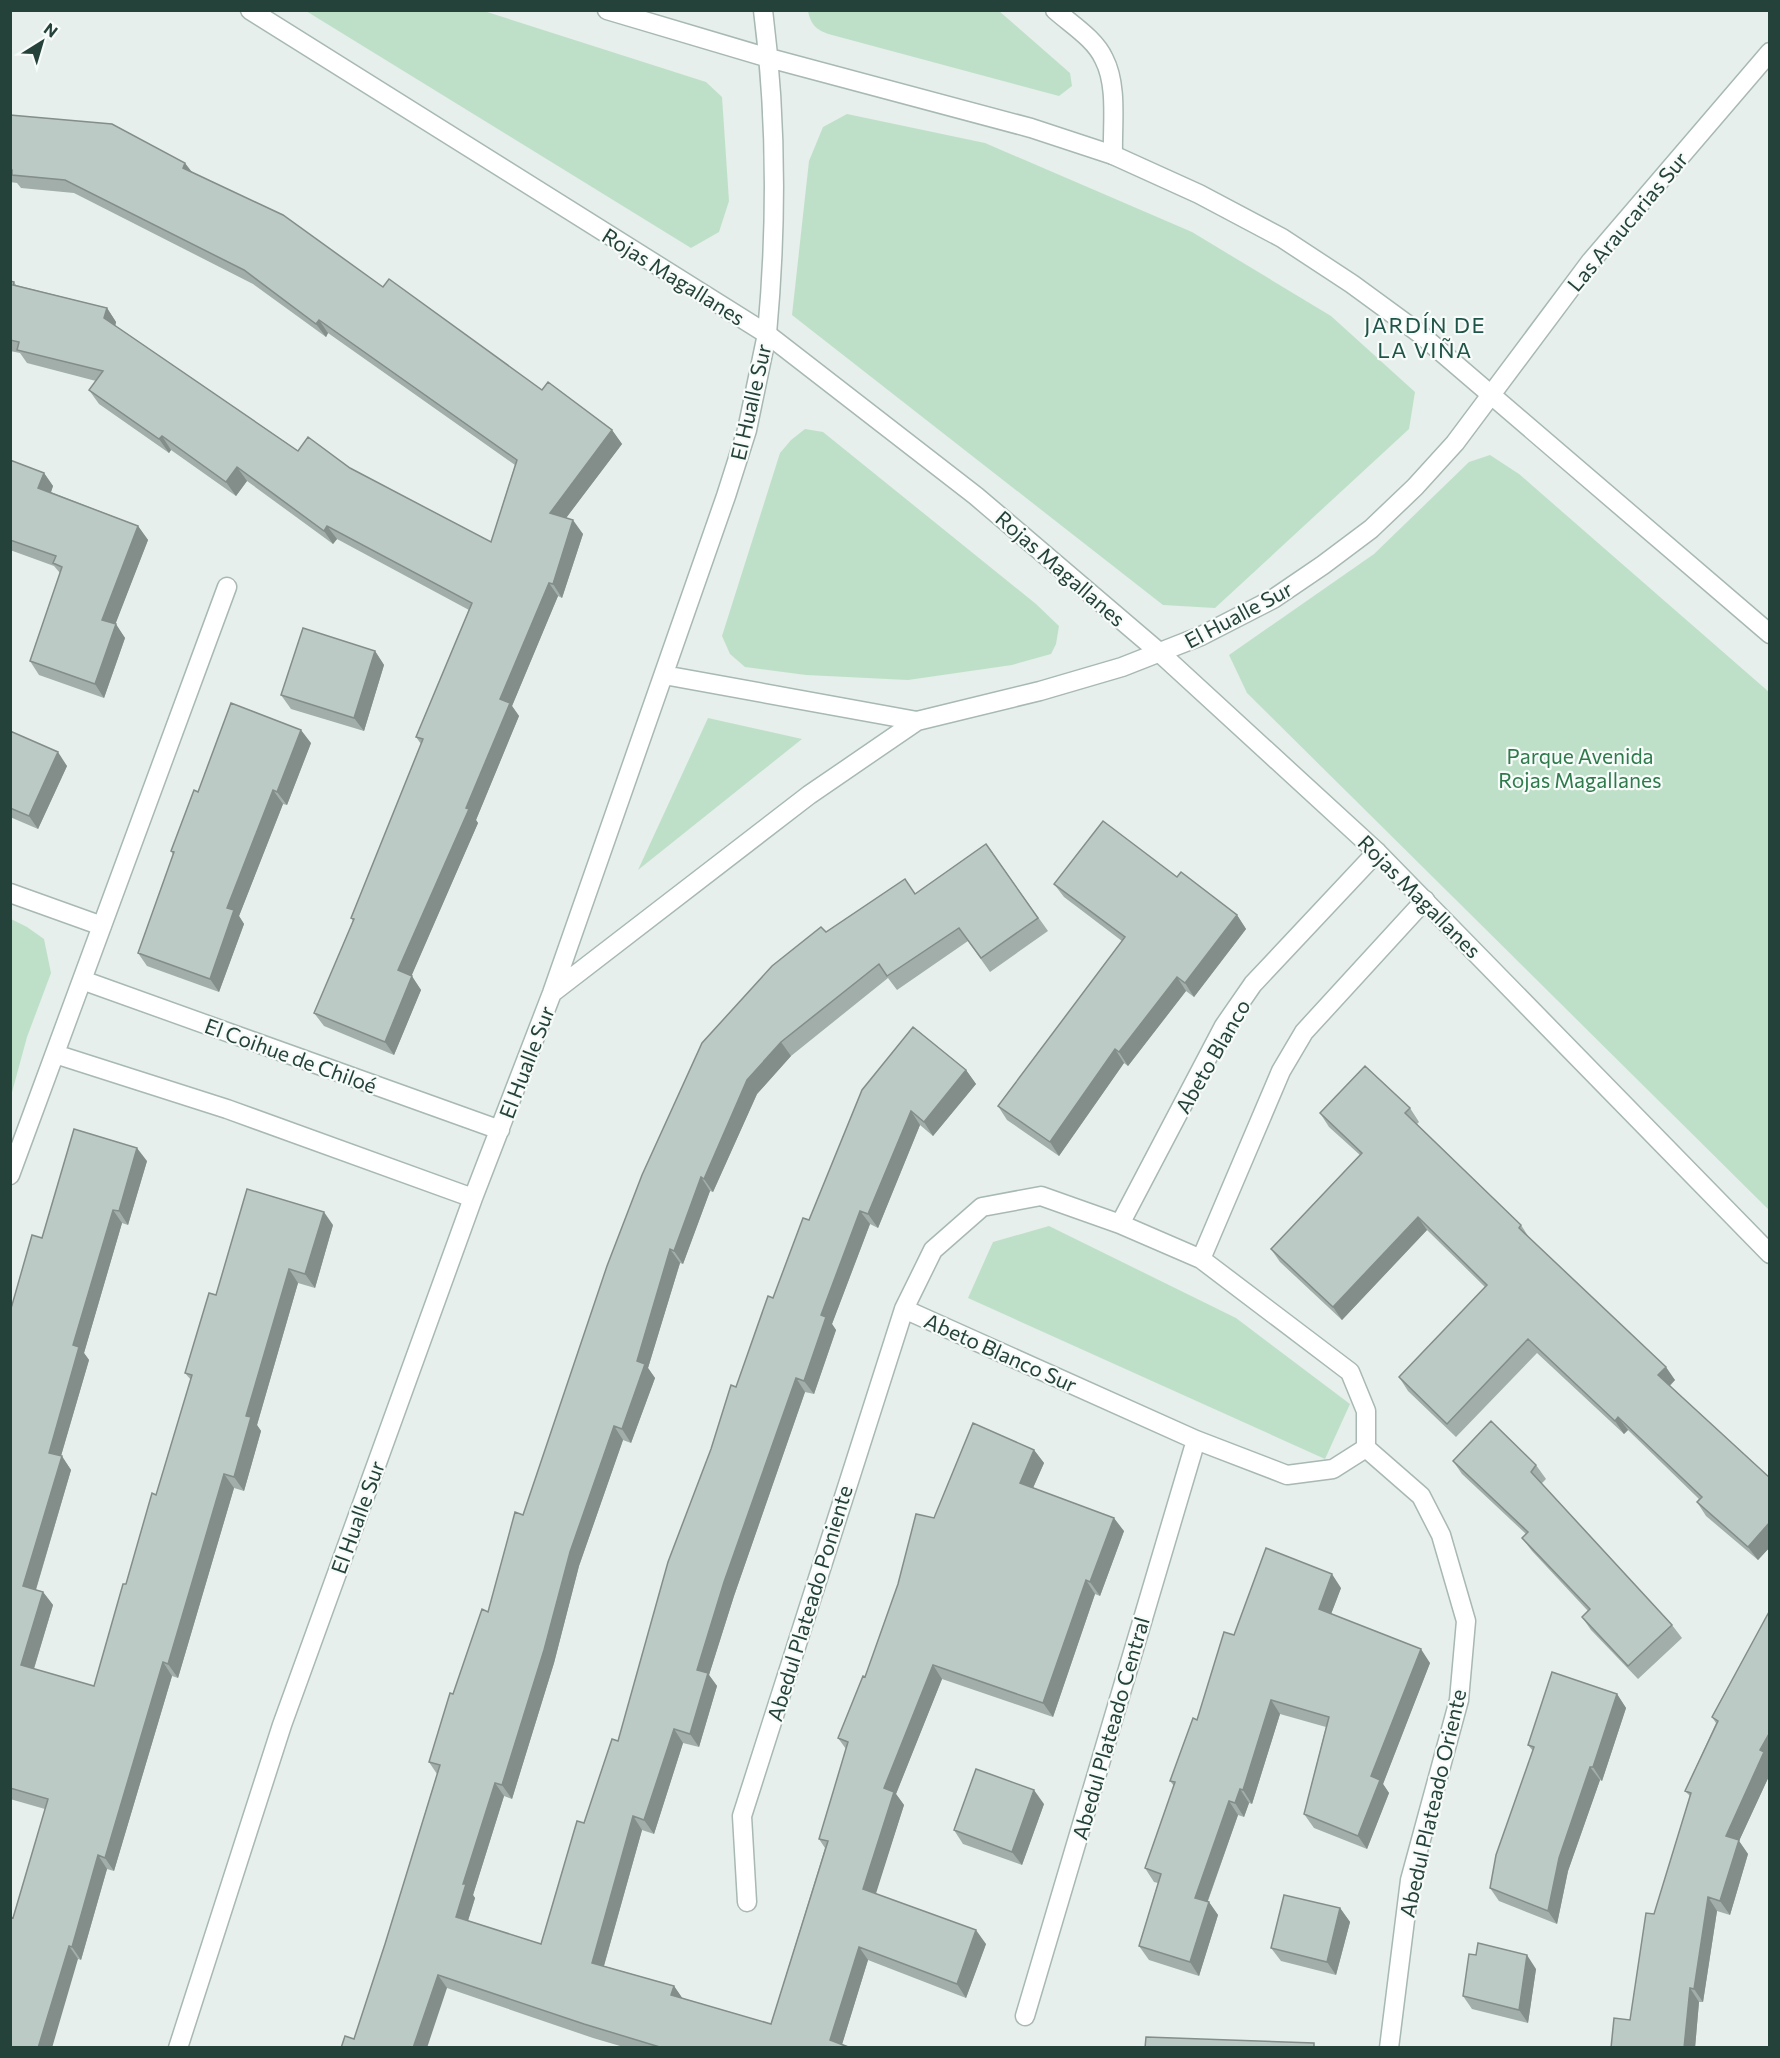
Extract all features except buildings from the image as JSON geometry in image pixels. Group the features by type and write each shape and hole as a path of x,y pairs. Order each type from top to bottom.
{"street":[{"name":"Rojas Magallanes","path":"250,10 766,334 976,496 1159,652 1377,852 1770,1254"},
{"path":"607,10 769,58 1030,128 1113,155 1178,184 1282,238 1352,284 1419,333 1770,634"},
{"name":"El Hualle Sur","path":"178,2048 282,1725 473,1198 552,993 747,429 766,334 773,259 775,184 769,58 763,10"},
{"path":"1055,10 1095,45 1104,59 1112,87 1113,155"},
{"name":"Las Araucarias Sur","path":"1492,394 1591,261 1770,52"},
{"name":"El Hualle Sur","path":"552,993 809,795 916,721 1040,691 1122,667 1201,636 1273,599 1363,535 1415,487 1455,442 1492,394"},
{"path":"10,1175 227,587"},
{"name":"El Hualle Sur","path":"663,675 916,721"},
{"name":"Abeto Blanco","path":"1120,1224 1224,1026 1253,984 1377,852"},
{"path":"10,893 102,926"},
{"path":"1201,1259 1281,1071 1304,1032 1425,900"},
{"name":"El Coihue de Chiloé","path":"82,980 500,1130"},
{"path":"55,1054 227,1109 473,1198"},
{"name":"Abeto Blanco Sur","path":"1041,1196 1120,1224 1201,1259 1350,1372 1366,1411 1366,1448 1333,1469 1287,1475 1196,1440 904,1309 933,1250 982,1207 1041,1196"},
{"name":"Abedul Plateado Poniente","path":"747,1902 742,1816 904,1309"},
{"name":"Abedul Plateado Central","path":"1025,2016 1196,1440"},
{"name":"Abedul Plateado Oriente","path":"1366,1448 1422,1496 1440,1534 1466,1621 1459,1700 1410,1881 1389,2048"}],"green space":[{"path":"306,11 484,11 706,82 722,97 729,201 719,232 691,248"},
{"path":"808,11 999,11 1070,73 1072,86 1059,96 832,35 816,27"},
{"path":"847,114 985,143 1192,232 1331,316 1415,392 1409,429 1215,608 1163,605 792,315 809,161 823,127"},
{"path":"805,429 823,432 1036,604 1059,626 1056,644 1051,654 1012,665 908,680 806,675 745,667 730,654 722,636 780,453"},
{"name":"Parque Avenida Rojas Magallanes","path":"1490,455 1519,474 1769,692 1769,1210 1247,693 1229,655 1374,554 1469,462"},
{"path":"708,718 802,739 638,870"},
{"path":"11,919 44,939 51,973 27,1037 11,1096"},
{"path":"1049,1226 1236,1318 1350,1404 1325,1459 968,1298 993,1242"}],"district":[{"name":"JARDÍN DE LA VIÑA","path":"1425,336"}]}
